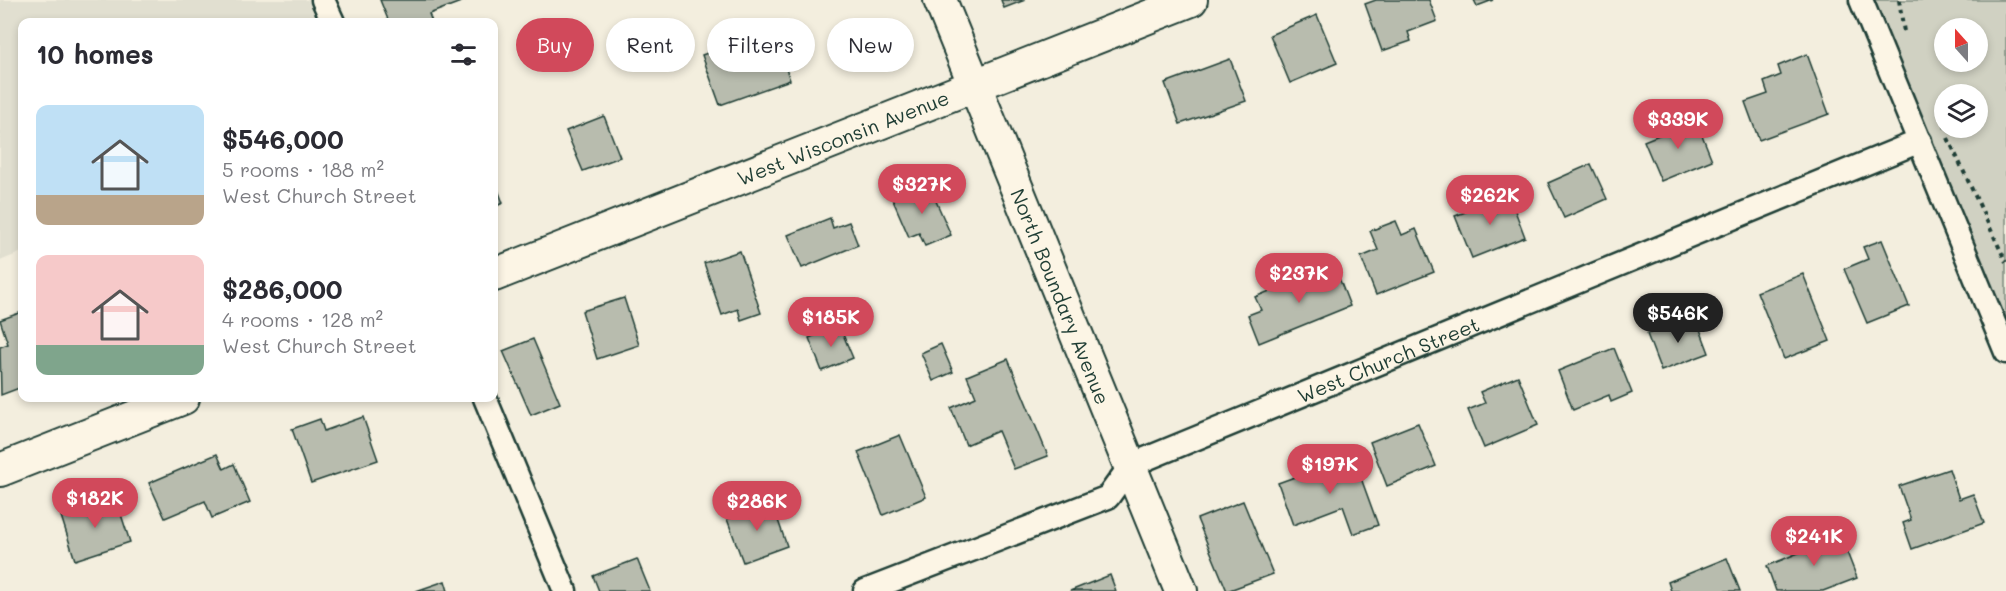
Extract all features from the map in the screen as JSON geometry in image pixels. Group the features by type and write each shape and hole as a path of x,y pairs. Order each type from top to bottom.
{"street":[{"path":"323,0 331,18"},
{"name":"North Boundary Avenue","path":"940,0 1181,591"},
{"name":"West Wisconsin Avenue","path":"498,273 1191,0"},
{"path":"1861,0 2006,352"},
{"name":"West Church Street","path":"1131,465 1920,141"},
{"path":"0,470 173,402"},
{"path":"487,402 565,591"},
{"path":"866,591 1108,497 1131,465"}],"shaded area":[{"path":"0,0 308,0 315,18 18,18 18,254 0,261"},
{"path":"1861,0 2006,0 2006,352"}],"building":[{"path":"380,0 466,0 429,14 430,18 387,18"},
{"path":"1001,0 1025,0 1004,8"},
{"path":"1376,0 1429,0 1437,21 1408,32 1411,41 1382,51 1365,4"},
{"path":"1474,0 1493,0 1477,6"},
{"path":"1317,15 1337,63 1290,83 1270,35"},
{"path":"707,53 707,69 702,55"},
{"path":"1807,54 1829,114 1759,140 1745,102 1768,94 1764,82 1781,75 1778,66"},
{"path":"1230,59 1246,101 1180,124 1165,83"},
{"path":"708,72 787,72 790,80 720,105"},
{"path":"604,116 620,157 583,171 566,131"},
{"path":"1696,120 1712,160 1661,181 1644,141"},
{"path":"1591,164 1607,199 1564,218 1548,183"},
{"path":"928,183 951,235 925,246 919,233 909,237 892,198"},
{"path":"498,190 503,203 498,205"},
{"path":"1509,195 1525,237 1472,258 1455,216"},
{"path":"830,218 833,228 849,222 858,245 802,268 788,235"},
{"path":"1396,221 1402,235 1416,229 1434,272 1376,295 1361,257 1378,250 1370,231"},
{"path":"1882,240 1909,306 1867,323 1844,269 1868,259 1863,247"},
{"path":"740,251 761,313 741,320 738,309 722,315 704,263"},
{"path":"1334,265 1350,306 1259,343 1248,315 1261,310 1255,297"},
{"path":"1803,274 1830,341 1784,359 1757,292"},
{"path":"624,298 639,345 597,359 582,311"},
{"path":"18,313 18,389 1,395 0,347 8,344 0,320"},
{"path":"1695,316 1709,353 1661,371 1647,334"},
{"path":"839,325 853,358 822,371 809,338"},
{"path":"533,339 560,403 531,415 503,351"},
{"path":"941,344 953,372 933,381 921,353"},
{"path":"1614,348 1632,393 1611,402 1609,395 1573,410 1558,371"},
{"path":"1008,359 1048,456 1014,469 998,431 966,445 951,408 976,397 967,376"},
{"path":"1518,376 1538,425 1484,448 1468,410 1485,403 1480,392"},
{"path":"363,417 378,460 311,483 292,429 320,419 324,431"},
{"path":"1418,423 1436,466 1387,486 1370,442"},
{"path":"900,435 926,497 883,515 858,452"},
{"path":"217,454 224,469 234,464 250,502 212,518 205,501 165,518 149,483"},
{"path":"1353,456 1378,525 1353,534 1343,506 1293,525 1278,483"},
{"path":"1949,469 1959,499 1973,494 1984,523 1912,549 1903,523 1911,520 1899,486"},
{"path":"116,499 130,542 75,560 61,516"},
{"path":"1243,501 1273,574 1227,591 1197,519"},
{"path":"772,503 787,546 743,562 727,519"},
{"path":"1820,531 1825,544 1841,537 1857,578 1823,591 1776,591 1767,566 1803,551 1799,540"},
{"path":"1727,558 1740,591 1671,591 1668,582"},
{"path":"637,559 650,591 599,591 593,576"},
{"path":"1110,575 1116,591 1070,591"},
{"path":"445,581 448,591 416,591"}]}
